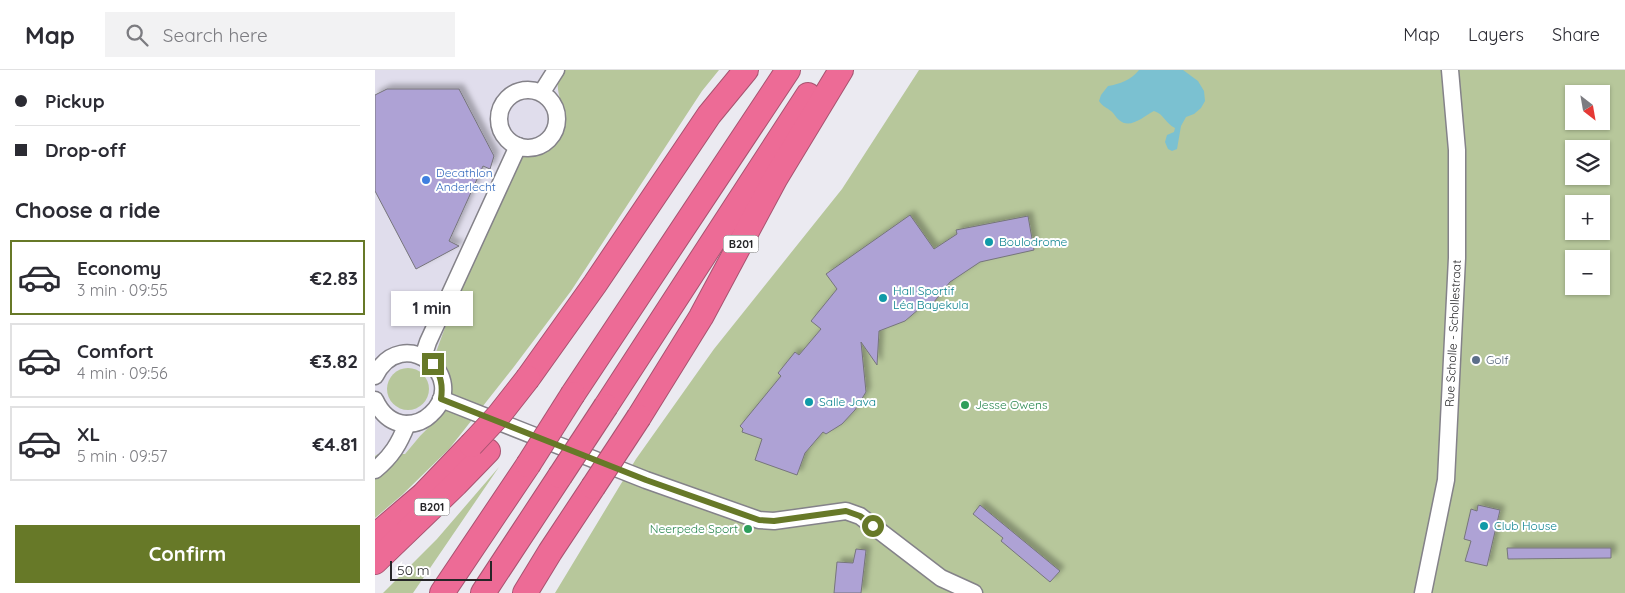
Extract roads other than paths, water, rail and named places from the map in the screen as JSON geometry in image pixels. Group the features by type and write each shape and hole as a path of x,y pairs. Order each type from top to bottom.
{"highway":[{"name":"B201","path":"375,536 516,418 535,381 595,284 709,115 746,70"},
{"name":"B201","path":"535,381 607,292 752,70"},
{"path":"442,593 788,70"},
{"name":"B201","path":"483,593 824,70"},
{"name":"B201","path":"525,593 701,317 775,179 841,70"},
{"name":"B201","path":"375,562 456,484 479,448"}],"street":[{"path":"542,92 556,70"},
{"name":"Rue Scholle - Schollestraat","path":"1423,593 1446,480 1457,258 1457,150 1450,70"},
{"path":"536,90 542,92 551,101 557,112 557,124 551,136 542,144 530,148 518,146 505,138 498,123 500,108 507,97 518,91 536,90"},
{"path":"423,357 428,342 518,146"},
{"path":"375,376 379,368 388,359 399,354 411,354 423,357 433,364 440,375 443,387 441,399 435,410 426,418 407,424 387,417 380,410 375,400"},
{"path":"441,399 646,480 759,520 774,521 846,511 863,519 941,578 975,593"},
{"path":"375,470 388,460 400,442 407,424"}],"water":[{"path":"1139,70 1183,70 1198,81 1204,91 1205,101 1201,108 1194,114 1186,117 1181,126 1177,149 1172,151 1168,149 1165,142 1167,135 1174,132 1175,128 1157,112 1154,111 1128,124 1123,123 1099,101 1108,86 1125,81"}],"place":[{"name":"Decathlon Anderlecht","path":"426,180"},
{"name":"Boulodrome","path":"989,242"},
{"name":"Hall Sportif Léa Bayekula","path":"883,298"},
{"name":"Golf","path":"1476,360"},
{"name":"Salle Java","path":"809,402"},
{"name":"Jesse Owens","path":"965,405"},
{"name":"Club House","path":"1484,526"},
{"name":"Neerpede Sport","path":"748,529"}]}
